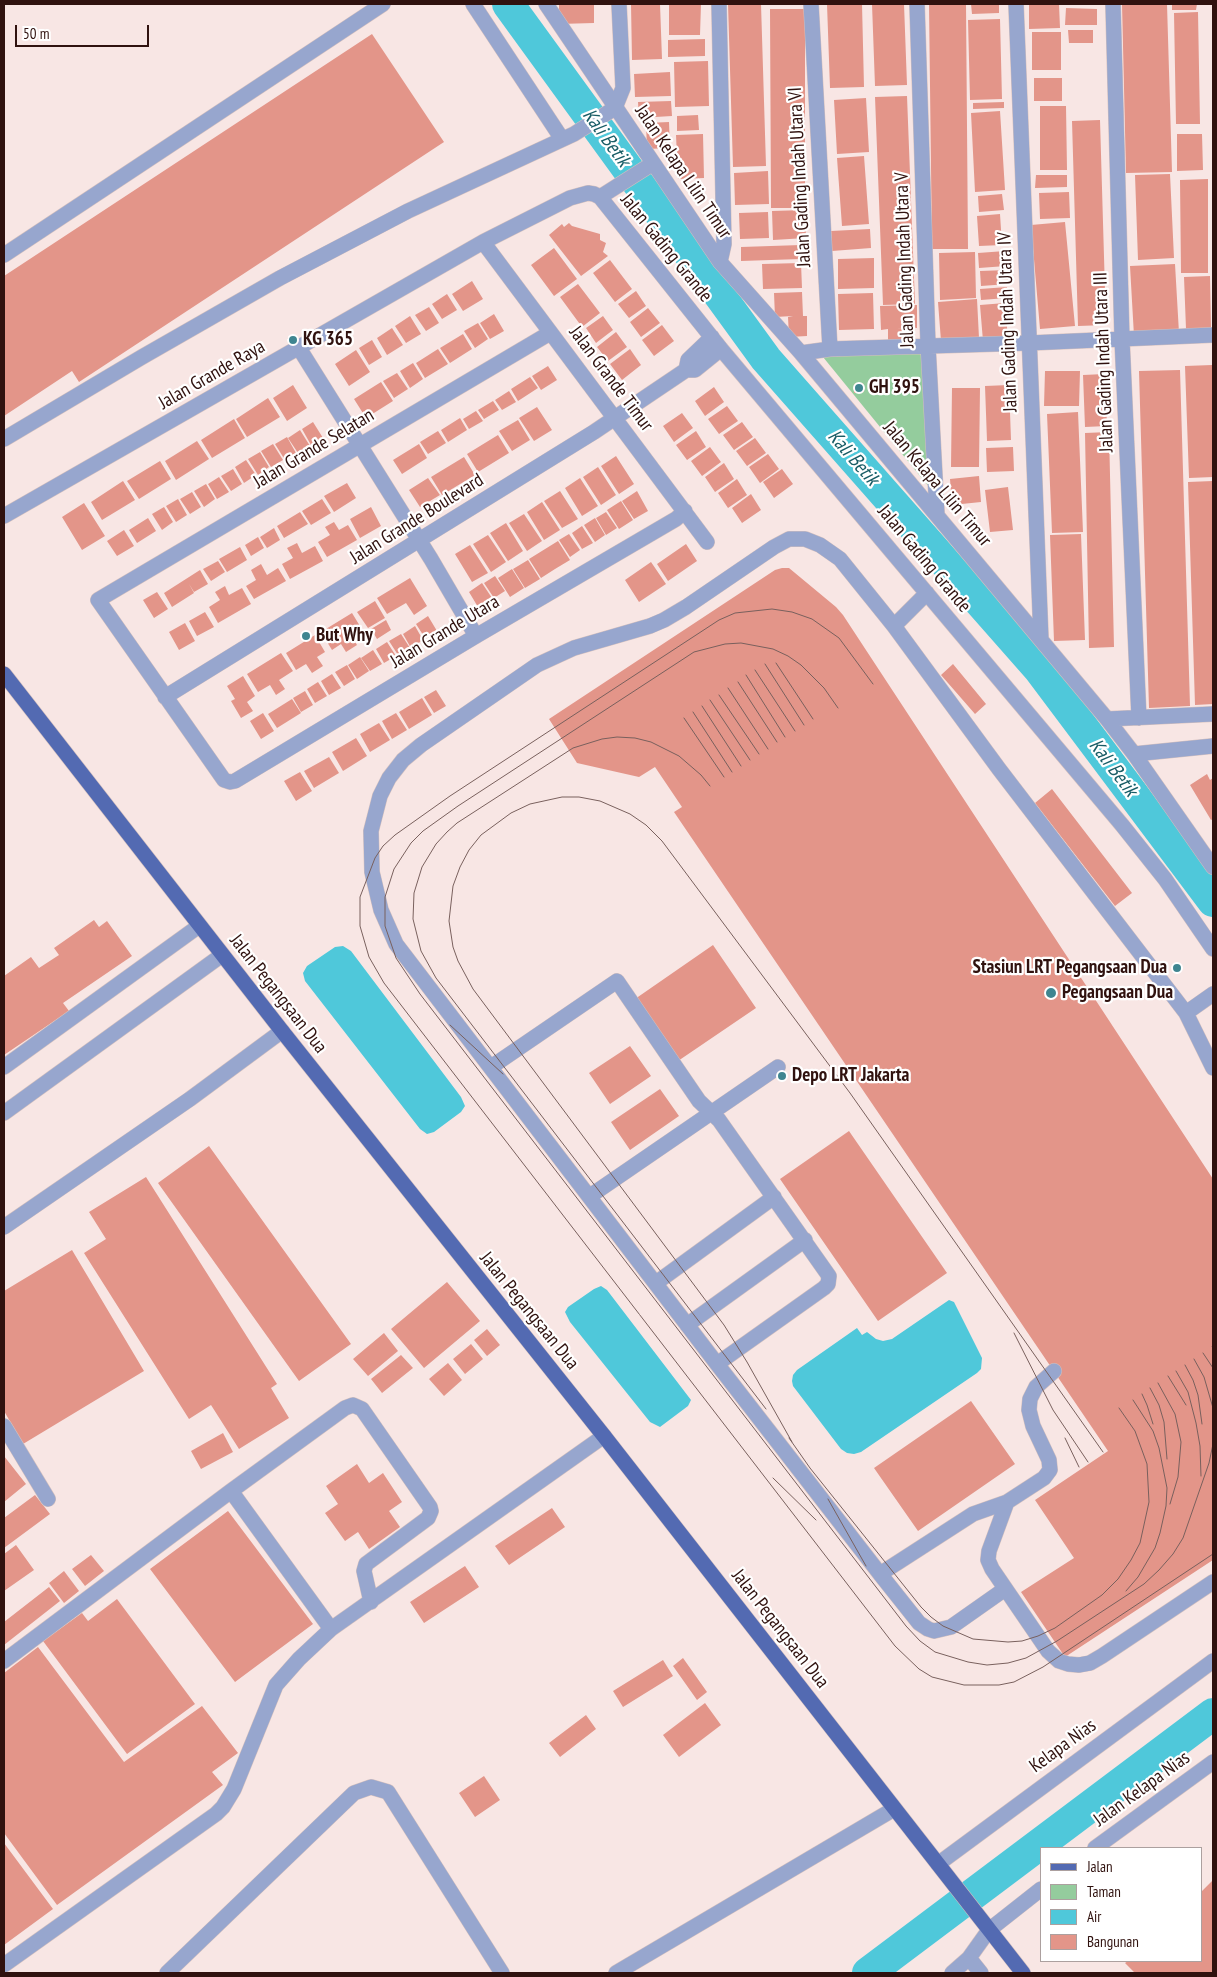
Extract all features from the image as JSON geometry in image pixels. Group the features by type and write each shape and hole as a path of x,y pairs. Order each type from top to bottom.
{"main road":[{"name":"Jalan Pegangsaan Dua","path":"4,674 282,1032 604,1436 1023,1973"}],"street":[{"path":"4,255 383,4"},
{"path":"473,4 562,139"},
{"name":"Jalan Kelapa Lilin Timur","path":"546,4 618,112 647,163 720,262 801,353 1107,719 1134,754 1213,867"},
{"path":"4,439 280,278 408,210 578,132 597,118 618,112 623,88 619,4"},
{"path":"719,4 724,244 720,262"},
{"name":"Jalan Gading Indah Utara VI","path":"811,4 830,348"},
{"name":"Jalan Gading Indah Utara V","path":"917,4 928,345 937,514"},
{"name":"Jalan Gading Indah Utara IV","path":"1016,4 1041,639"},
{"name":"Jalan Gading Indah Utara III","path":"1113,4 1122,339 1139,718"},
{"path":"603,196 647,163"},
{"name":"Jalan Grande Raya","path":"4,516 483,242 570,198 588,192 603,196"},
{"name":"Jalan Gading Grande","path":"603,196 717,343 1122,825 1164,879 1213,949"},
{"name":"Jalan Grande Timur","path":"483,242 707,542"},
{"name":"Jalan Grande Selatan","path":"164,697 98,600 550,333"},
{"path":"801,353 830,348 1029,343 1213,335"},
{"name":"Jalan Grande Boulevard","path":"164,697 616,418 686,370 688,360 717,343"},
{"path":"299,348 476,636"},
{"name":"Jalan Grande Utara","path":"164,697 224,780 235,781 476,636 676,520 685,511"},
{"path":"1006,1589 950,1627 934,1631 928,1630 919,1623 880,1574 396,944 381,910 372,872 371,831 380,796 389,778 403,760 420,744 537,665 574,648 650,626 664,620 774,547 789,539 805,539 820,545 840,559 894,626 1000,769 1186,1013 1213,1068"},
{"path":"894,626 927,594"},
{"path":"1107,719 1213,714"},
{"path":"1134,754 1213,746"},
{"path":"4,1067 199,926"},
{"path":"4,1113 222,955"},
{"path":"491,1067 617,981 699,1101 719,1120 829,1276 828,1284 717,1364"},
{"path":"1186,1013 1213,994"},
{"path":"4,1227 190,1099 282,1032"},
{"path":"590,1196 778,1066"},
{"path":"656,1283 774,1197"},
{"path":"687,1325 805,1240"},
{"path":"880,1574 973,1514 1007,1502 1044,1478 1050,1470 1049,1460 1030,1417 1029,1405 1036,1387 1054,1371"},
{"path":"4,1661 345,1408 353,1405 362,1409 431,1511 428,1518 366,1564 364,1571 371,1602"},
{"path":"4,1426 48,1500"},
{"path":"4,1965 216,1814 223,1807 234,1788 276,1685 331,1629 604,1436"},
{"path":"231,1492 331,1629"},
{"path":"1007,1502 989,1551 988,1560 1052,1656 1059,1661 1079,1665 1102,1656 1213,1582"},
{"name":"Kelapa Nias","path":"942,1869 1213,1661"},
{"name":"Jalan Kelapa Nias","path":"1096,1847 1213,1762"},
{"path":"167,1973 354,1793 371,1787 388,1792 502,1973"},
{"path":"616,1973 894,1809"},
{"path":"952,1973 968,1958 986,1927 1040,1890"},
{"path":"968,1958 981,1973"}],"green space":[{"path":"927,351 929,487 823,357"}],"water":[{"path":"343,946 351,951 461,1097 465,1106 461,1112 434,1132 427,1134 420,1129 305,981 303,973 307,966 335,947"},
{"path":"601,1286 607,1290 691,1400 688,1406 660,1427 650,1422 570,1322 565,1312 568,1307"},
{"path":"949,1300 954,1302 982,1358 981,1369 861,1452 847,1453 841,1449 793,1386 793,1375 797,1370 857,1328 862,1335 867,1332 876,1339 883,1341 892,1339"}],"building":[{"path":"559,4 594,4 594,23 559,24"},
{"path":"631,4 660,4 662,59 632,60"},
{"path":"669,4 701,4 700,35 669,35"},
{"path":"728,4 761,4 766,166 733,167"},
{"path":"827,4 862,4 864,87 830,88"},
{"path":"872,4 904,4 907,85 875,86"},
{"path":"929,4 966,4 968,249 932,249"},
{"path":"971,4 999,4 999,13 972,14"},
{"path":"1029,4 1059,4 1060,28 1029,29"},
{"path":"1122,4 1167,4 1172,172 1126,173"},
{"path":"1172,4 1197,4 1196,10 1172,10"},
{"path":"1066,8 1097,9 1097,25 1065,25"},
{"path":"770,9 805,9 805,208 771,208"},
{"path":"1198,12 1200,124 1176,124 1174,13"},
{"path":"1000,19 1002,99 970,100 968,20"},
{"path":"1068,30 1093,30 1093,43 1069,43"},
{"path":"1032,32 1061,32 1061,70 1032,70"},
{"path":"372,34 444,142 79,382 72,371 4,416 4,276"},
{"path":"705,39 705,56 668,57 668,40"},
{"path":"708,61 709,106 675,107 674,62"},
{"path":"670,72 671,96 635,97 634,74"},
{"path":"1034,78 1062,78 1062,101 1034,101"},
{"path":"907,96 915,304 883,305 875,97"},
{"path":"866,98 869,152 837,154 834,100"},
{"path":"671,101 672,116 639,118 638,102"},
{"path":"1004,102 1004,108 973,109 973,103"},
{"path":"1040,106 1066,106 1067,170 1040,170"},
{"path":"1000,111 1005,190 975,192 971,113"},
{"path":"698,115 699,130 677,131 677,116"},
{"path":"1100,120 1106,325 1078,326 1072,121"},
{"path":"669,122 670,148 647,149 646,123"},
{"path":"703,134 704,178 678,179 676,135"},
{"path":"1177,134 1202,134 1203,170 1177,171"},
{"path":"864,156 869,224 842,226 837,158"},
{"path":"768,171 769,204 735,205 734,173"},
{"path":"1170,174 1174,258 1138,260 1135,175"},
{"path":"1036,175 1067,175 1067,187 1035,188"},
{"path":"1208,179 1208,273 1181,273 1180,180"},
{"path":"1069,192 1070,218 1040,219 1039,193"},
{"path":"1002,194 1004,210 979,212 978,196"},
{"path":"805,210 806,238 773,240 772,211"},
{"path":"768,212 769,238 740,239 739,213"},
{"path":"1000,214 1002,245 979,246 977,216"},
{"path":"1065,222 1075,326 1040,329 1031,225"},
{"path":"569,223 572,226 600,234 600,240 606,243 603,252 608,256 581,276 549,235 562,224 564,227"},
{"path":"870,229 871,248 832,251 831,231"},
{"path":"801,245 801,259 741,261 741,247"},
{"path":"554,248 577,279 554,296 531,265"},
{"path":"1005,251 1006,266 979,268 978,253"},
{"path":"975,252 976,298 940,300 939,253"},
{"path":"874,258 874,288 838,289 838,259"},
{"path":"610,260 632,289 615,302 593,273"},
{"path":"801,263 802,288 763,289 762,264"},
{"path":"1175,264 1179,333 1134,336 1130,266"},
{"path":"1008,270 1008,284 981,286 980,271"},
{"path":"1210,276 1211,328 1186,329 1184,277"},
{"path":"472,281 483,299 463,311 452,294"},
{"path":"578,284 600,313 582,327 560,297"},
{"path":"1007,287 1007,298 981,300 980,289"},
{"path":"636,291 646,306 629,318 618,304"},
{"path":"802,292 803,316 807,316 807,336 789,337 788,317 793,316 775,317 774,293"},
{"path":"873,293 874,329 839,330 838,294"},
{"path":"447,294 457,310 442,319 432,304"},
{"path":"977,299 979,338 941,341 938,302"},
{"path":"1005,303 1008,339 983,341 980,305"},
{"path":"917,305 917,328 897,329 915,329 915,345 888,346 888,329 881,330 880,306"},
{"path":"429,307 439,323 426,331 415,315"},
{"path":"648,308 660,323 641,337 630,322"},
{"path":"494,314 504,331 490,339 480,323"},
{"path":"410,316 421,334 406,343 395,326"},
{"path":"603,316 613,330 596,343 586,328"},
{"path":"478,323 488,339 475,348 464,331"},
{"path":"662,325 674,341 654,356 642,340"},
{"path":"392,328 403,345 387,355 377,338"},
{"path":"616,332 627,347 608,361 597,347"},
{"path":"463,334 472,349 450,363 440,348"},
{"name":"KG 365","path":"295,335 299,341 291,346 287,338"},
{"path":"372,340 382,357 369,365 359,348"},
{"path":"438,349 448,364 425,378 416,363"},
{"path":"630,349 641,365 622,380 610,364"},
{"path":"356,350 370,372 349,386 335,364"},
{"path":"413,363 423,379 410,388 400,371"},
{"path":"1212,365 1213,477 1189,478 1185,366"},
{"path":"548,366 557,380 541,390 532,376"},
{"path":"1180,370 1190,706 1149,708 1139,371"},
{"path":"1045,371 1080,371 1079,406 1044,406"},
{"path":"397,373 408,389 394,398 383,381"},
{"path":"1105,374 1107,426 1085,427 1083,375"},
{"path":"530,377 538,388 518,401 511,389"},
{"path":"381,382 393,401 366,418 354,399"},
{"name":"GH 395","path":"863,383 864,392 854,393 854,384"},
{"path":"293,385 307,408 287,421 273,398"},
{"path":"1009,385 1011,440 987,441 985,386"},
{"path":"714,387 724,402 705,416 695,401"},
{"path":"952,388 980,388 979,467 951,467"},
{"path":"509,391 516,402 502,410 495,400"},
{"path":"268,398 280,417 247,437 236,419"},
{"path":"493,401 499,410 484,419 478,410"},
{"path":"727,406 738,421 719,434 708,419"},
{"path":"537,407 552,430 534,441 519,418"},
{"path":"476,411 483,421 469,429 463,419"},
{"path":"1078,412 1083,532 1052,533 1047,414"},
{"path":"682,413 693,428 674,442 663,426"},
{"path":"460,418 467,430 448,442 441,430"},
{"path":"234,419 245,438 212,458 201,440"},
{"path":"518,420 530,440 512,451 499,431"},
{"path":"313,422 323,438 311,445 302,429"},
{"path":"742,422 753,437 734,450 723,435"},
{"path":"300,430 310,446 298,453 288,438"},
{"path":"438,431 446,443 428,454 420,442"},
{"path":"696,431 706,447 687,460 676,445"},
{"path":"1109,432 1114,647 1089,648 1085,433"},
{"path":"498,435 509,453 478,472 467,454"},
{"path":"287,437 296,453 285,460 275,444"},
{"path":"755,438 766,453 747,466 736,451"},
{"path":"197,441 209,459 176,480 165,461"},
{"path":"273,444 283,460 271,467 261,451"},
{"path":"419,444 427,458 402,474 393,460"},
{"path":"710,447 721,462 702,476 691,461"},
{"path":"1013,447 1014,471 987,472 986,448"},
{"path":"260,452 269,467 258,475 248,459"},
{"path":"768,454 779,469 760,483 749,467"},
{"path":"616,456 634,484 619,494 601,466"},
{"path":"464,457 475,475 442,495 431,477"},
{"path":"246,460 256,475 244,483 235,467"},
{"path":"160,461 171,479 139,499 127,481"},
{"path":"724,463 734,479 715,492 705,477"},
{"path":"598,467 616,495 601,505 583,477"},
{"path":"233,469 242,484 231,491 221,476"},
{"path":"782,469 793,484 774,498 763,482"},
{"path":"979,476 981,502 952,505 950,479"},
{"path":"219,477 229,492 217,499 208,484"},
{"path":"428,478 440,495 420,507 409,490"},
{"path":"580,478 598,506 582,516 565,488"},
{"path":"737,479 747,495 728,508 718,493"},
{"path":"123,481 135,500 102,520 91,502"},
{"path":"1213,481 1213,704 1195,705 1188,482"},
{"path":"347,483 356,498 334,512 324,496"},
{"path":"206,484 215,499 204,507 194,491"},
{"path":"1008,487 1013,530 990,532 985,490"},
{"path":"560,491 578,519 562,528 544,501"},
{"path":"637,491 648,511 634,519 622,501"},
{"path":"192,492 201,507 190,514 180,499"},
{"path":"751,494 761,510 742,523 732,508"},
{"path":"178,499 187,515 176,522 166,506"},
{"path":"322,499 331,513 311,525 302,511"},
{"path":"621,501 633,520 619,529 607,510"},
{"path":"542,502 560,530 544,540 527,512"},
{"path":"84,503 105,536 82,550 62,517"},
{"path":"164,507 173,522 162,530 152,514"},
{"path":"371,507 381,526 360,538 350,519"},
{"path":"300,512 308,524 284,538 277,526"},
{"path":"606,512 617,528 606,535 596,518"},
{"path":"524,514 542,541 527,551 509,523"},
{"path":"148,518 156,531 137,543 129,530"},
{"path":"595,518 605,535 595,542 584,525"},
{"path":"334,522 339,530 348,525 357,540 327,557 318,542 330,535 325,527"},
{"path":"506,523 523,551 508,561 490,533"},
{"path":"582,526 593,543 582,549 572,533"},
{"path":"274,528 280,540 267,548 260,537"},
{"path":"124,530 134,546 117,556 107,541"},
{"path":"569,534 580,550 570,557 559,540"},
{"path":"1081,534 1085,640 1054,641 1050,535"},
{"path":"488,535 506,562 491,572 473,544"},
{"path":"258,537 264,548 251,556 245,545"},
{"path":"558,541 570,560 541,578 529,559"},
{"path":"297,543 302,553 315,546 323,561 290,579 282,564 293,558 287,548"},
{"path":"686,544 697,561 668,581 657,564"},
{"path":"470,545 488,573 472,582 455,554"},
{"path":"240,547 247,560 227,572 219,559"},
{"path":"528,560 540,579 525,588 513,569"},
{"path":"218,561 225,572 211,581 203,569"},
{"path":"651,562 666,584 639,602 625,580"},
{"path":"261,564 267,575 278,568 286,581 254,599 246,586 256,580 251,570"},
{"path":"789,568 843,615 1213,1179 1213,1560 1065,1657 1021,1592 1074,1558 1035,1500 1108,1451 674,812 682,807 655,767 639,777 577,763 549,719 775,570"},
{"path":"512,569 524,588 510,597 498,578"},
{"path":"200,570 208,584 194,592 189,584 194,593 172,607 164,593"},
{"path":"495,576 505,591 494,598 484,583"},
{"path":"410,578 427,606 414,615 406,603 387,614 377,598"},
{"path":"482,583 492,598 478,607 469,592"},
{"path":"225,586 229,595 242,588 251,604 218,623 209,607 220,600 215,592"},
{"path":"157,592 168,609 154,618 143,600"},
{"path":"375,601 385,618 368,628 357,612"},
{"path":"205,612 214,627 197,636 189,621"},
{"path":"352,613 363,631 352,637 357,645 346,652 341,644 332,650 321,632"},
{"path":"428,616 437,631 425,638 416,624"},
{"path":"386,620 391,630 377,639 371,629"},
{"path":"185,623 195,641 179,650 169,632"},
{"path":"415,626 423,640 411,648 403,634"},
{"path":"401,634 410,648 398,655 389,641"},
{"path":"315,635 325,652 317,657 323,666 312,673 306,664 296,670 286,653"},
{"path":"387,642 396,656 384,663 376,649"},
{"path":"373,650 382,664 370,671 361,658"},
{"path":"281,653 293,671 279,680 285,689 276,695 270,685 258,692 247,674"},
{"path":"360,657 369,671 357,679 348,665"},
{"path":"953,664 986,704 975,714 941,675"},
{"path":"347,665 355,679 344,686 335,672"},
{"path":"332,674 341,688 329,695 321,681"},
{"path":"243,676 255,696 247,702 253,711 241,718 231,701 235,699 227,686"},
{"path":"318,682 327,696 315,703 307,689"},
{"path":"436,690 446,706 434,713 424,697"},
{"path":"305,691 313,705 301,712 293,698"},
{"path":"422,698 432,715 409,729 399,712"},
{"path":"292,699 301,713 277,728 268,714"},
{"path":"263,713 274,731 261,739 250,721"},
{"path":"396,713 407,730 392,739 382,721"},
{"path":"379,723 390,740 370,752 360,734"},
{"path":"356,738 367,756 343,771 332,752"},
{"path":"329,757 339,773 314,788 304,771"},
{"path":"300,772 312,791 296,801 284,781"},
{"path":"1207,774 1210,780 1213,778 1213,819 1211,820 1190,785"},
{"path":"1052,789 1132,893 1115,906 1035,803"},
{"path":"94,920 99,927 107,921 132,956 63,1003 69,1011 4,1055 4,976 31,957 39,968 59,955 54,948"},
{"path":"713,945 756,1008 678,1061 635,999"},
{"path":"630,1046 651,1076 610,1104 589,1073"},
{"path":"660,1089 679,1116 630,1150 611,1122"},
{"path":"849,1131 947,1273 878,1321 780,1179"},
{"path":"209,1146 351,1344 299,1381 158,1183"},
{"path":"146,1177 277,1384 271,1388 289,1418 239,1449 211,1405 189,1419 84,1253 106,1239 89,1212"},
{"path":"72,1250 144,1371 23,1444 4,1411 4,1291"},
{"path":"447,1282 480,1321 424,1368 391,1329"},
{"path":"487,1329 500,1345 487,1356 474,1340"},
{"path":"384,1333 398,1351 368,1376 353,1359"},
{"path":"471,1344 483,1359 465,1374 453,1359"},
{"path":"401,1355 413,1368 382,1393 371,1379"},
{"path":"448,1363 462,1380 444,1396 429,1379"},
{"path":"971,1401 1015,1464 918,1531 874,1468"},
{"path":"223,1433 233,1452 201,1469 191,1451"},
{"path":"4,1456 26,1484 4,1502"},
{"path":"357,1464 369,1483 383,1473 402,1502 389,1511 400,1527 369,1549 358,1532 345,1541 325,1513 338,1504 326,1486"},
{"path":"35,1495 50,1514 4,1548 4,1518"},
{"path":"552,1508 565,1527 509,1565 495,1546"},
{"path":"228,1511 313,1624 235,1682 150,1569"},
{"path":"16,1545 34,1570 4,1591 4,1554"},
{"path":"91,1555 104,1571 85,1586 72,1569"},
{"path":"465,1566 479,1587 424,1623 410,1602"},
{"path":"64,1571 79,1591 64,1603 49,1583"},
{"path":"49,1587 60,1601 4,1645 4,1622"},
{"path":"117,1599 195,1704 127,1754 43,1641 82,1613 88,1621"},
{"path":"38,1647 124,1762 202,1706 238,1753 212,1772 223,1785 57,1905 4,1833 4,1673"},
{"path":"683,1658 707,1692 697,1700 673,1666"},
{"path":"663,1660 673,1676 623,1707 613,1691"},
{"path":"705,1703 721,1725 679,1757 663,1735"},
{"path":"586,1715 596,1729 560,1757 549,1743"},
{"path":"484,1776 500,1800 475,1817 459,1793"},
{"path":"4,1843 53,1909 4,1945"},
{"path":"1213,1880 1213,1973 1135,1973 1125,1963 1202,1962 1202,1891"}],"waterway":[{"name":"Kali Betik","path":"508,4 766,359 1039,669 1213,901"},
{"path":"868,1973 1213,1714"}],"tram line":[{"path":"873,684 839,638 812,619 792,612 772,609 735,613 719,620 450,796 395,835 383,846 375,858 360,897 360,926 369,957 384,983 895,1646 919,1669 932,1677 964,1685 999,1685 1014,1682 1043,1667 1213,1554"},
{"path":"838,708 824,688 801,665 773,649 741,643 725,644 694,652 458,806 423,831 411,843 394,869 385,897 385,926 396,958 420,994 906,1626 920,1641 935,1652 968,1662 987,1665 1008,1663 1026,1658 1057,1641 1144,1584 1173,1554 1183,1538 1209,1463 1213,1444"},
{"path":"776,663 813,719"},
{"path":"765,664 804,725"},
{"path":"755,670 795,731"},
{"path":"746,675 785,737"},
{"path":"738,682 777,742"},
{"path":"728,688 768,749"},
{"path":"719,695 759,754"},
{"path":"710,700 750,760"},
{"path":"702,706 741,766"},
{"path":"693,712 732,772"},
{"path":"684,718 724,777"},
{"path":"710,786 701,775 679,756 651,742 635,738 617,737 602,739 573,748 457,823 447,832 436,844 422,867 414,893 413,919 421,951 436,978 766,1409"},
{"path":"792,1442 724,1325 473,989 458,961 453,947 449,921 453,886 460,867 469,850 481,835 511,813 530,804 562,797 579,797 600,801 630,814 646,825 662,841 850,1093 1103,1452"},
{"path":"450,1025 503,1074"},
{"path":"1014,1333 1053,1410 1088,1462"},
{"path":"1203,1353 1213,1368"},
{"path":"1194,1359 1204,1377 1213,1408"},
{"path":"1185,1365 1198,1395 1202,1424"},
{"path":"1176,1371 1188,1392 1196,1423 1200,1446 1201,1476"},
{"path":"1168,1376 1186,1405"},
{"path":"1158,1383 1175,1414 1181,1442 1178,1477 1170,1504"},
{"path":"1150,1388 1159,1405 1164,1422 1167,1459"},
{"path":"1142,1394 1153,1424"},
{"path":"1126,1591 1138,1577 1155,1548 1166,1506 1167,1488 1159,1448 1153,1431 1133,1400"},
{"path":"789,1438 810,1468 931,1617 943,1626 973,1639 1008,1642 1022,1641 1055,1628 1102,1595 1118,1579 1140,1543 1149,1502 1147,1464 1135,1431 1119,1408"},
{"path":"1065,1438 1079,1467"},
{"path":"773,1478 816,1520"},
{"path":"828,1499 866,1566"}],"place":[{"name":"KG 365","path":"293,340"},
{"name":"GH 395","path":"859,388"},
{"name":"But Why","path":"306,636"},
{"name":"Stasiun LRT Pegangsaan Dua","path":"1177,968"},
{"name":"Pegangsaan Dua","path":"1051,993"},
{"name":"Depo LRT Jakarta","path":"782,1076"}]}
